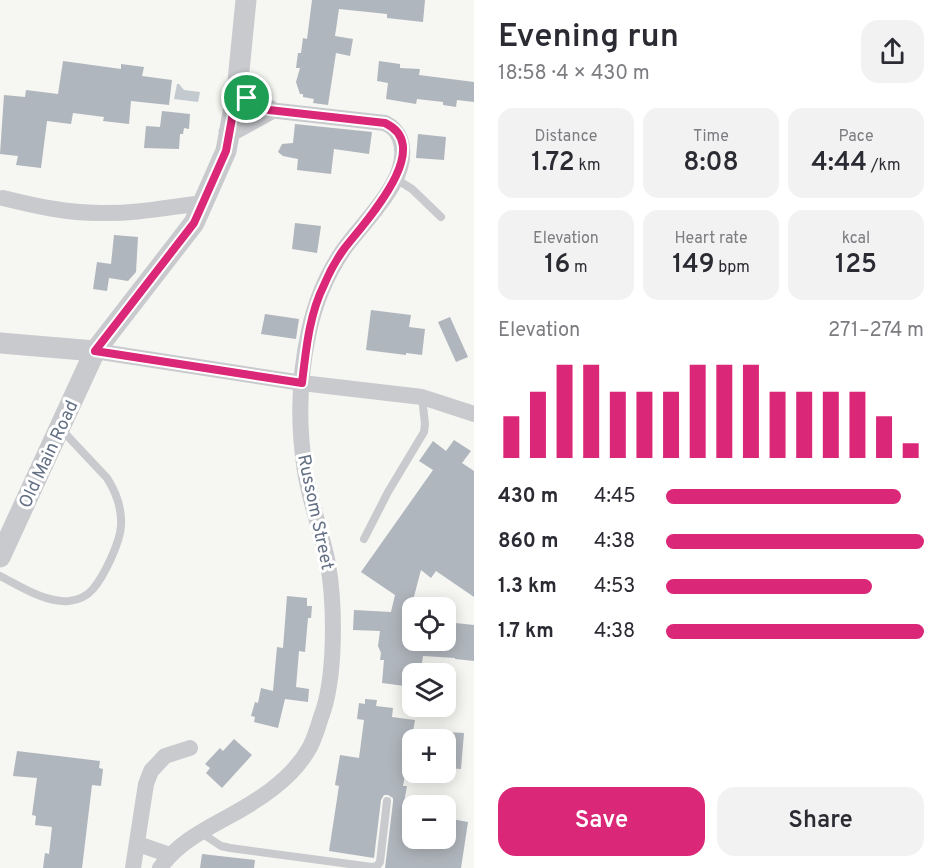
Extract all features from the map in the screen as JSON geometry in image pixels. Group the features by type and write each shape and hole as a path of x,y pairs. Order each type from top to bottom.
{"street":[{"path":"95,351 194,223 226,151 237,91 246,0"},
{"name":"Russom Street","path":"165,862 179,846 246,807 275,787 295,768 310,747 329,690 332,591 305,471 302,437 302,383 308,333 323,286 342,252 396,179 402,156 398,134 392,127 370,121 269,110 260,107 237,91"},
{"path":"229,132 269,110"},
{"path":"3,198 40,207 100,213 137,212 203,203"},
{"path":"0,343 95,351 302,383 422,397 474,414"},
{"name":"Old Main Road","path":"0,557 95,351"},
{"path":"133,868 146,784 151,771 165,756 190,748"},
{"path":"138,844 165,862"}],"lane":[{"path":"396,179 412,189 441,217"},
{"path":"364,539 388,492 424,432 422,397"},
{"path":"0,576 47,598 72,601 92,590 101,577 117,543 121,528 113,487 60,428"},
{"path":"200,832 221,846 372,867 377,866 380,862 387,801"}],"shaded area":[{"path":"177,84 184,90 200,92 198,102 174,99"}],"building":[{"path":"312,0 425,0 423,22 387,18 387,14 339,9 335,36 353,39 350,56 336,53 328,105 313,103 314,99 303,97 303,94 300,94 296,82 300,68 296,68 298,53 301,53 303,38 307,39"},
{"path":"63,61 121,69 121,64 144,67 142,76 172,80 169,105 131,101 129,124 103,121 104,117 73,113 71,124 47,121 41,168 16,165 18,156 0,154 4,95 25,97 26,90 58,94"},
{"path":"379,61 400,64 400,68 420,69 419,75 474,82 474,102 457,100 456,107 443,105 443,102 417,99 416,104 386,99 388,83 377,81"},
{"path":"162,111 190,114 189,129 184,128 183,134 180,134 179,149 144,148 146,126 160,127"},
{"path":"295,124 372,132 369,154 334,149 331,174 297,170 298,159 283,156 278,152 282,144 293,143"},
{"path":"418,134 446,137 444,160 416,158"},
{"path":"295,223 321,226 317,253 292,249"},
{"path":"114,235 138,237 136,272 128,281 109,278 107,291 93,289 97,262 111,264"},
{"path":"371,310 411,315 409,327 425,329 422,355 366,350"},
{"path":"265,314 299,319 296,339 261,334"},
{"path":"450,317 468,357 456,362 438,322"},
{"path":"454,440 471,451 462,463 474,471 474,597 436,571 431,578 421,570 414,597 402,597 402,651 456,651 456,623 474,625 474,661 423,656 422,663 402,663 402,686 382,683 384,660 380,660 381,653 378,646 380,631 353,630 354,610 391,612 395,595 361,572 433,470 419,461 433,441 446,451"},
{"path":"287,596 307,598 307,606 312,606 311,618 308,618 305,652 299,651 296,687 309,689 308,702 285,699 278,728 254,722 255,717 251,716 255,702 258,703 261,688 273,691 277,647 283,648"},
{"path":"365,699 377,700 376,706 393,708 392,717 415,720 413,729 402,729 402,783 403,786 407,786 405,795 402,795 402,849 456,849 456,820 468,822 461,868 385,868 393,802 393,798 388,795 384,795 381,800 374,858 329,851 339,786 335,785 340,755 359,758 364,720 357,719 359,703 365,704"},
{"path":"456,733 464,733 461,769 456,769"},
{"path":"234,739 252,755 222,788 206,773 210,768 205,764 220,748 223,751"},
{"path":"17,751 100,761 99,768 103,769 101,786 92,785 82,868 43,868 45,853 49,854 52,827 35,825 36,816 32,815 37,778 13,776"},
{"path":"202,854 255,860 254,868 200,868"}],"route":[{"path":"237,91 247,98 269,110 385,123 398,134 401,144 401,167 396,179 342,252 323,286 308,333 302,383 95,351 194,223 226,151 237,91"}]}
